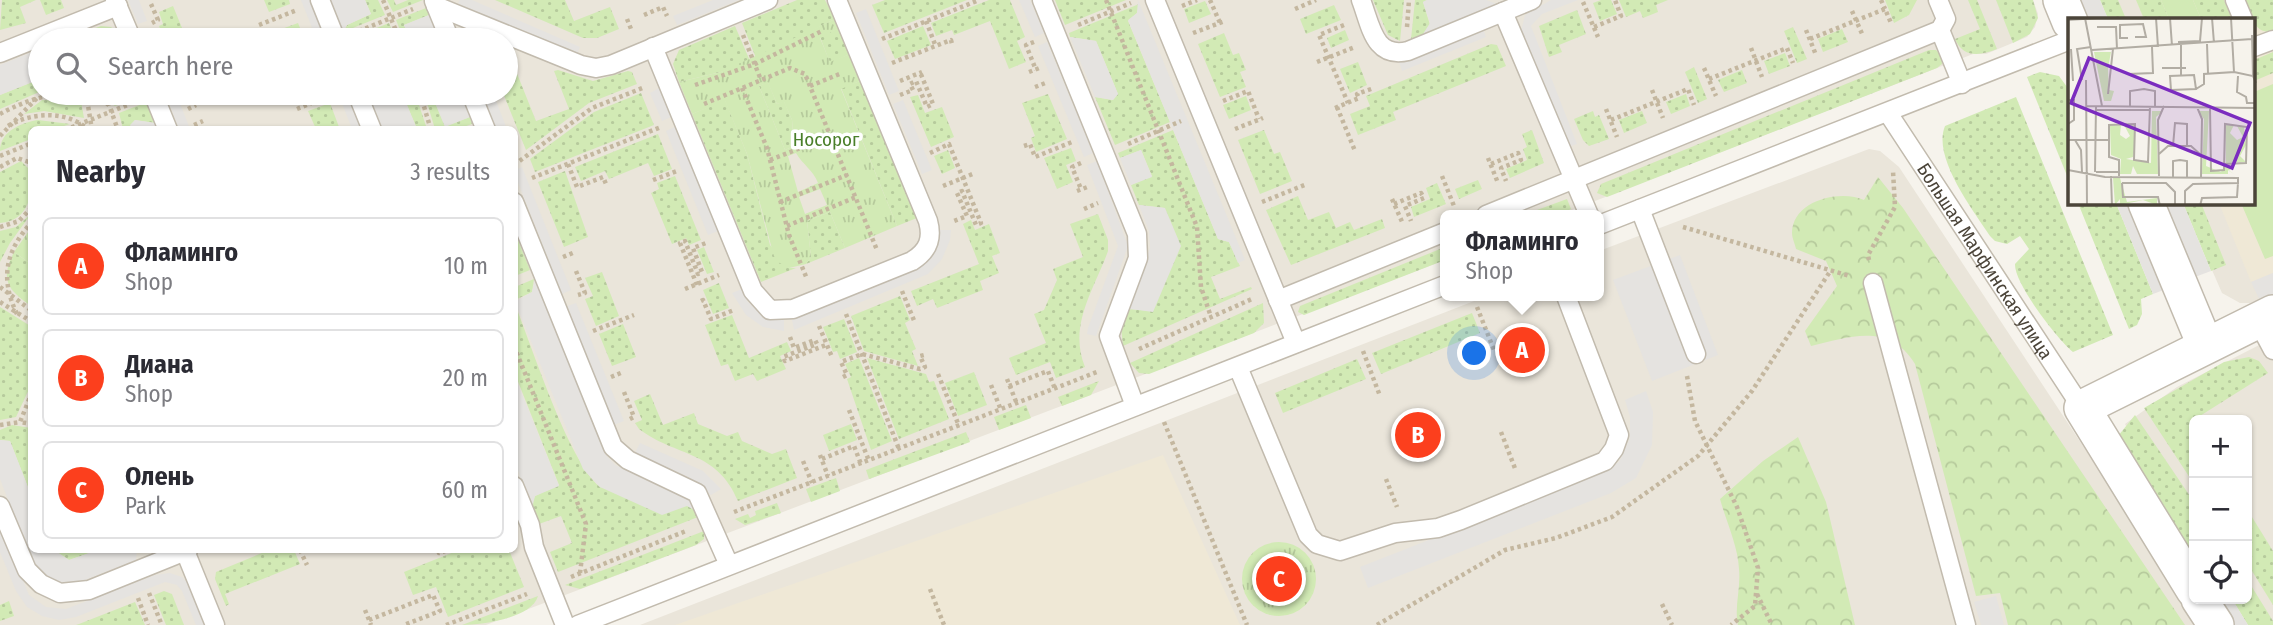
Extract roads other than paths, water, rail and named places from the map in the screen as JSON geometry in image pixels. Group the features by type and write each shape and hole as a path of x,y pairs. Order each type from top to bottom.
{"street":[{"path":"2061,0 2068,18"},
{"path":"2147,205 2205,345"},
{"path":"2082,408 2205,345 2268,328"},
{"name":"Большая Марфинская улица","path":"2082,408 2189,582"},
{"path":"2202,604 2216,625"}],"lane":[{"path":"320,0 331,28"},
{"path":"518,37 590,68 611,65 768,0"},
{"path":"653,47 756,297 765,307 782,312 912,261 929,244 930,230 837,0"},
{"path":"1042,0 1133,221 1139,246 1134,270 1111,328 1110,342 1135,406"},
{"path":"1155,0 1296,344"},
{"path":"1364,8 1378,43 1385,51 1393,54 1408,51 1532,0"},
{"path":"1498,210 1940,30 1946,19 1938,0"},
{"path":"2235,0 2243,18"},
{"path":"435,2 445,28"},
{"path":"435,2 496,28"},
{"path":"58,28 117,3 127,28"},
{"path":"1503,12 1587,210"},
{"path":"1940,30 1962,84"},
{"path":"2256,46 2273,40"},
{"path":"0,53 28,41"},
{"path":"1604,223 2068,41"},
{"path":"158,105 166,126"},
{"path":"362,105 370,126"},
{"path":"476,105 483,126"},
{"name":"Большая Марфинская улица","path":"1888,113 2082,408"},
{"path":"1640,209 1691,361"},
{"path":"518,212 613,447 628,460 697,493 712,521 729,565"},
{"path":"1275,293 1440,234"},
{"path":"1873,283 1966,625"},
{"path":"578,625 1440,287"},
{"path":"1238,367 1308,535 1317,544 1340,551 1395,533 1438,528 1605,461 1614,449 1619,435 1568,301"},
{"path":"518,497 565,625"},
{"path":"0,506 27,570 41,584 60,593 89,590 176,553"},
{"path":"179,553 215,625"}],"place":[{"name":"Фламинго","path":"1522,350"},
{"name":"Диана","path":"1418,435"},
{"name":"Олень","path":"1279,579"}],"park label":[{"name":"Носорог","path":"826,139"}]}
